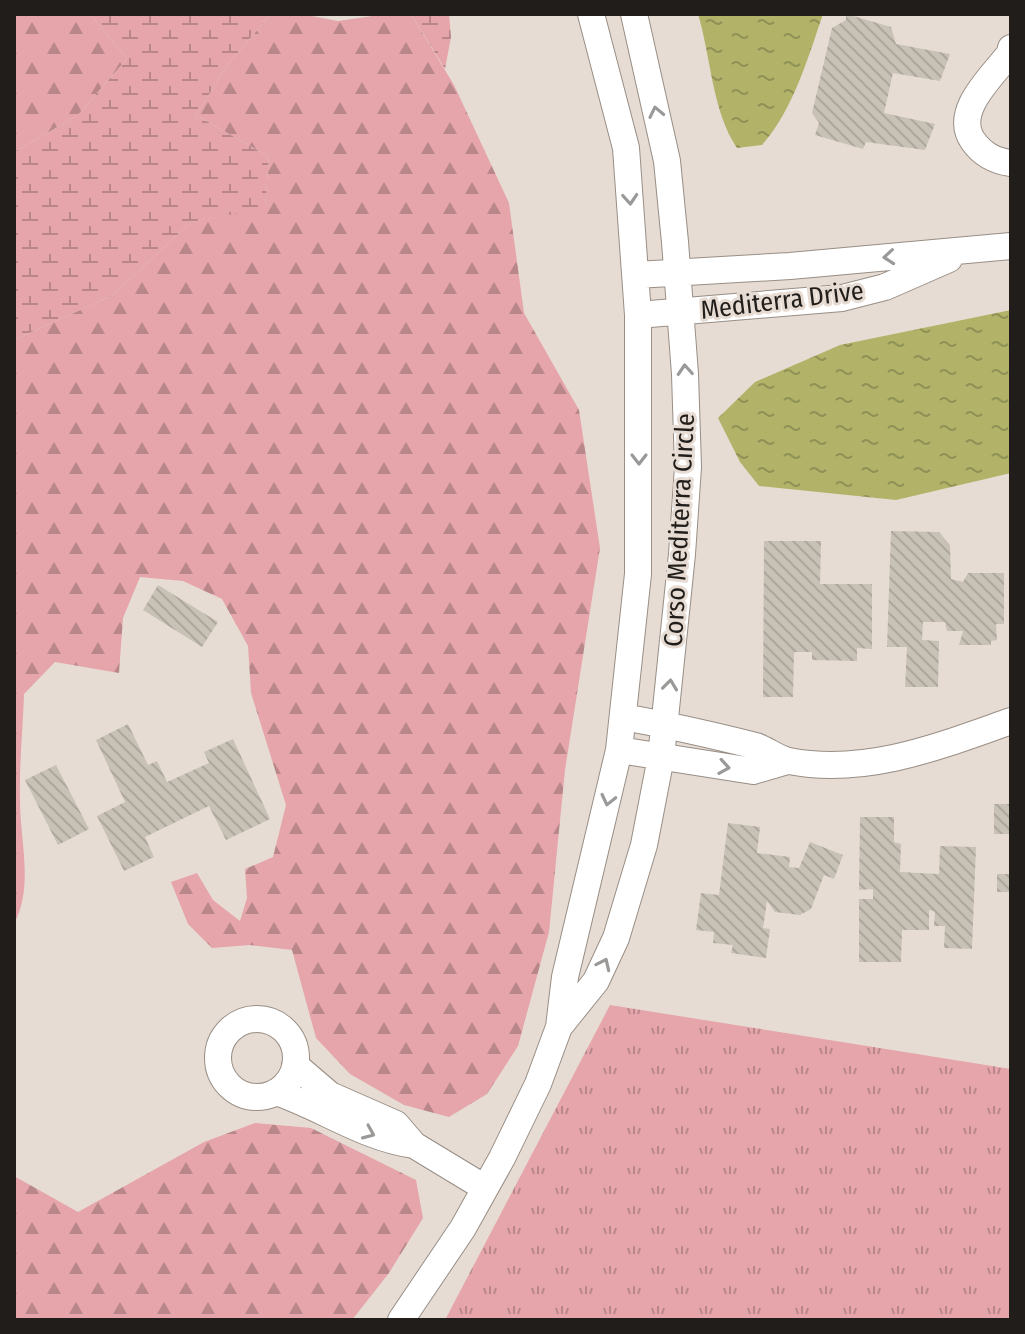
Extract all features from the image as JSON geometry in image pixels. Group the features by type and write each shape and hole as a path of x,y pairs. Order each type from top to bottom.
{"street":[{"name":"Corso Mediterra Circle","path":"401,1320 463,1228 538,1084 559,1027 565,977 619,750 638,574 638,315 626,148 591,14"},
{"name":"Corso Mediterra Circle","path":"559,1027 596,981 616,938 644,845 661,757 673,658 688,467 685,374 667,161 634,14"},
{"path":"1011,52 976,97 966,117 968,134 980,151 998,161 1011,163"},
{"name":"Mediterra Drive","path":"636,275 967,252 1011,246"},
{"name":"Mediterra Drive","path":"638,315 842,298 885,287 967,252"},
{"path":"623,717 761,748 787,761"},
{"path":"619,750 753,771 787,761 858,763 896,759 1011,721"},
{"path":"262,1019 275,1023 291,1039 295,1065 290,1078 276,1092 255,1097 231,1088 218,1064 219,1051 224,1038 236,1025 262,1019"},
{"path":"295,1065 330,1095 396,1124 414,1145 485,1188"},
{"path":"276,1092 309,1103 388,1142 414,1145"}],"green space":[{"path":"14,14 90,14 127,59 77,116 14,152"},
{"path":"90,14 271,14 228,64 196,115 269,157 265,208 191,222 113,295 14,340 14,152 77,116 127,59"},
{"path":"271,14 301,14 338,21 411,14 454,85 509,203 524,313 579,410 600,548 565,770 549,932 518,1046 487,1094 449,1117 404,1105 350,1074 316,1038 292,950 250,945 212,948 188,924 171,882 197,873 213,900 240,921 247,898 245,869 273,857 286,805 251,693 248,646 222,599 183,581 140,577 123,618 119,673 55,662 24,694 20,788 25,879 14,924 14,340 113,295 191,222 265,207 269,157 196,115 228,64"},
{"path":"411,14 449,14 451,37 445,69"},
{"path":"610,1005 1011,1069 1011,1320 445,1320"},
{"path":"255,1123 311,1128 416,1180 423,1218 389,1273 352,1320 14,1320 14,1176 78,1212 204,1142"}],"water":[{"path":"698,14 823,14 791,100 762,145 737,148 729,133 717,101"},
{"path":"1011,310 1011,473 896,500 759,486 740,462 718,418 755,382 840,345"}],"building":[{"path":"846,14 891,27 896,44 950,54 940,81 893,73 884,113 935,124 925,150 866,142 863,149 815,135 819,123 812,113 832,28 846,20"},
{"path":"891,531 939,532 950,545 951,579 963,582 968,573 1004,573 1004,624 996,624 997,640 991,641 991,645 959,645 963,631 947,631 945,622 923,622 922,640 939,641 938,687 905,687 907,647 887,647"},
{"path":"764,541 821,541 820,584 872,584 872,649 857,648 857,661 812,660 812,652 794,652 793,697 763,697"},
{"path":"158,585 218,622 202,647 143,610"},
{"path":"128,724 148,765 157,761 167,782 209,763 204,752 233,739 270,819 226,840 209,806 145,837 154,857 124,871 97,816 125,802 96,740"},
{"path":"56,765 89,829 58,845 25,780"},
{"path":"994,804 1011,804 1011,834 994,834"},
{"path":"860,817 894,817 894,842 901,844 900,872 939,874 940,846 976,847 972,949 944,948 945,926 934,926 935,912 929,910 929,930 902,930 901,962 859,962 859,899 873,899 873,889 859,890"},
{"path":"728,823 760,827 757,853 790,857 789,867 799,868 810,842 843,855 834,879 824,875 811,909 800,915 775,912 767,901 763,928 770,929 766,958 731,953 733,945 713,943 714,932 696,930 701,893 719,895"},
{"path":"997,874 1011,874 1011,892 997,892"}]}
